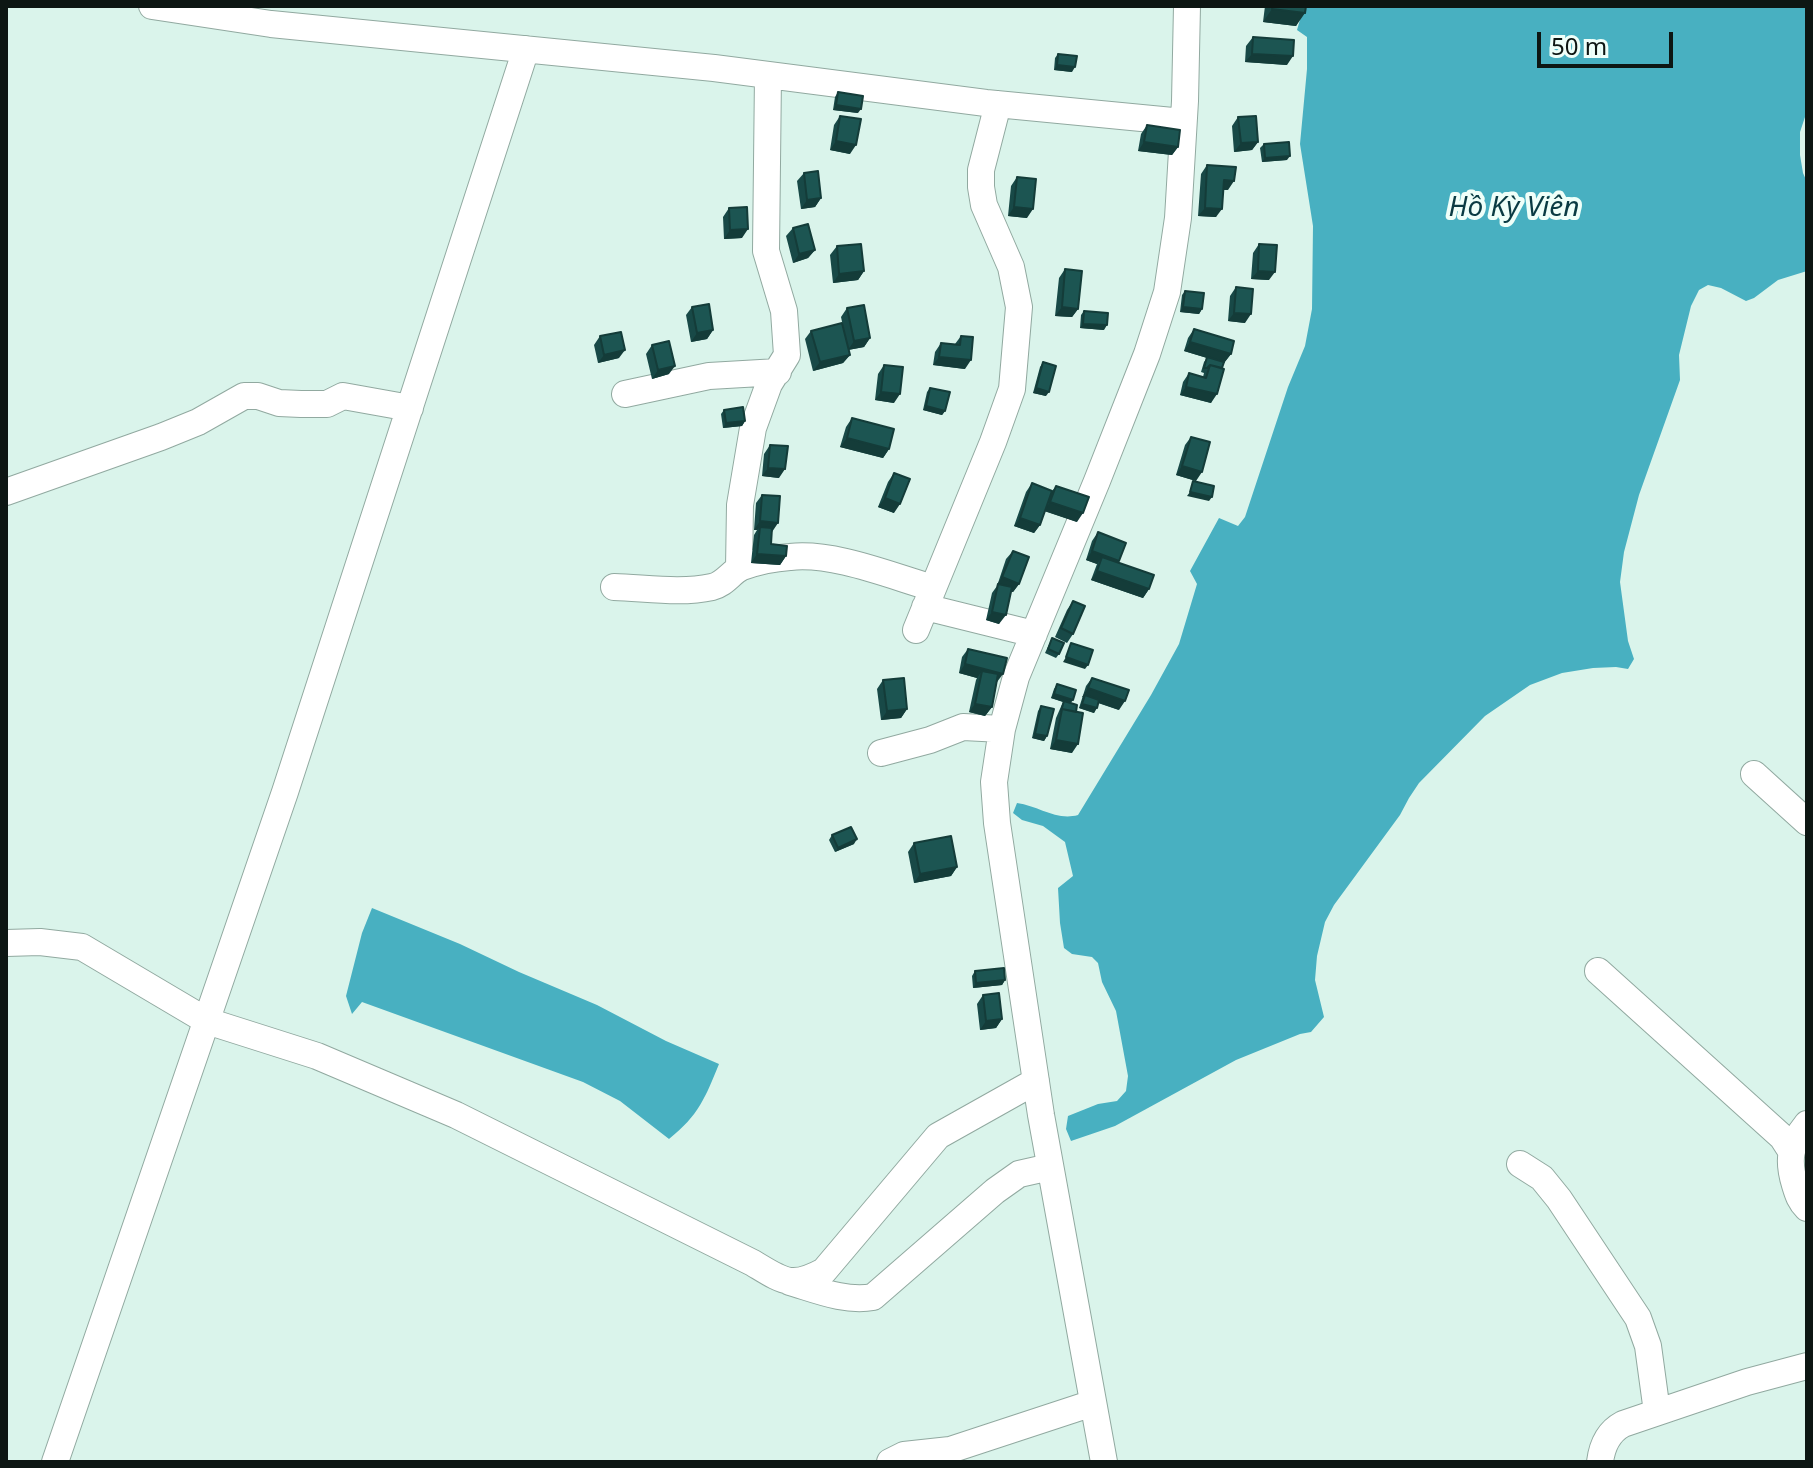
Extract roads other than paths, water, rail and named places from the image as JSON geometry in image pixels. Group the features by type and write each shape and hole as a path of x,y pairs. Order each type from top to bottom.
{"street":[{"path":"152,6 271,24 1183,122"},
{"path":"1104,1462 1036,1081 997,823 994,782 1002,729 1016,677 1147,354 1167,292 1178,218 1187,6"},
{"path":"55,1462 285,792 526,49"},
{"path":"739,568 740,505 753,428 769,384 787,355 784,311 766,251 768,75"},
{"path":"925,608 1012,389 1019,307 1011,267 984,205 981,187 981,170 998,104"},
{"path":"625,394 709,376 778,372"},
{"path":"6,492 161,437 198,422 244,396 258,396 279,403 327,404 343,396 410,408"},
{"path":"614,587 712,587 722,584 739,568 789,557 814,556 858,565 925,608 1034,634"},
{"path":"881,753 930,740 963,727 1002,729"},
{"path":"1754,774 1807,822"},
{"path":"6,943 40,942 82,947 207,1021 317,1056 456,1115 780,1279 847,1298 859,1300 873,1297 995,1191 1019,1174 1050,1167"},
{"path":"1598,971 1782,1137 1791,1151"},
{"path":"790,1282 804,1280 824,1271 938,1136 1036,1081"},
{"path":"1807,1124 1796,1137 1791,1151 1794,1181 1800,1201 1807,1208"},
{"path":"1520,1164 1542,1178 1559,1199 1638,1318 1648,1346 1657,1412"},
{"path":"1600,1462 1602,1449 1616,1428 1747,1382 1807,1366"},
{"path":"890,1462 904,1455 950,1450 1093,1403"}],"water":[{"name":"Hồ Kỳ Viên","path":"1304,6 1807,6 1807,111 1800,132 1800,155 1807,182 1807,271 1778,280 1746,301 1708,285 1699,290 1691,306 1679,355 1680,380 1639,495 1624,552 1620,582 1628,641 1634,659 1628,669 1593,668 1562,673 1530,685 1485,716 1419,783 1325,922 1315,980 1324,1017 1311,1032 1236,1060 1115,1126 1071,1141 1066,1129 1068,1116 1098,1104 1117,1101 1126,1091 1128,1076 1116,1011 1102,982 1098,963 1092,957 1072,954 1064,948 1058,888 1073,876 1065,842 1043,826 1022,820 1013,813 1017,803 1055,815 1078,815 1179,644 1197,584 1190,571 1219,518 1238,526 1245,517 1288,387 1305,346 1312,309 1313,226 1300,144 1307,37 1297,30"},
{"path":"372,908 597,1005 719,1064 700,1105 688,1122 669,1139 620,1101 583,1082 362,1002 352,1014 346,996 362,933"}]}
